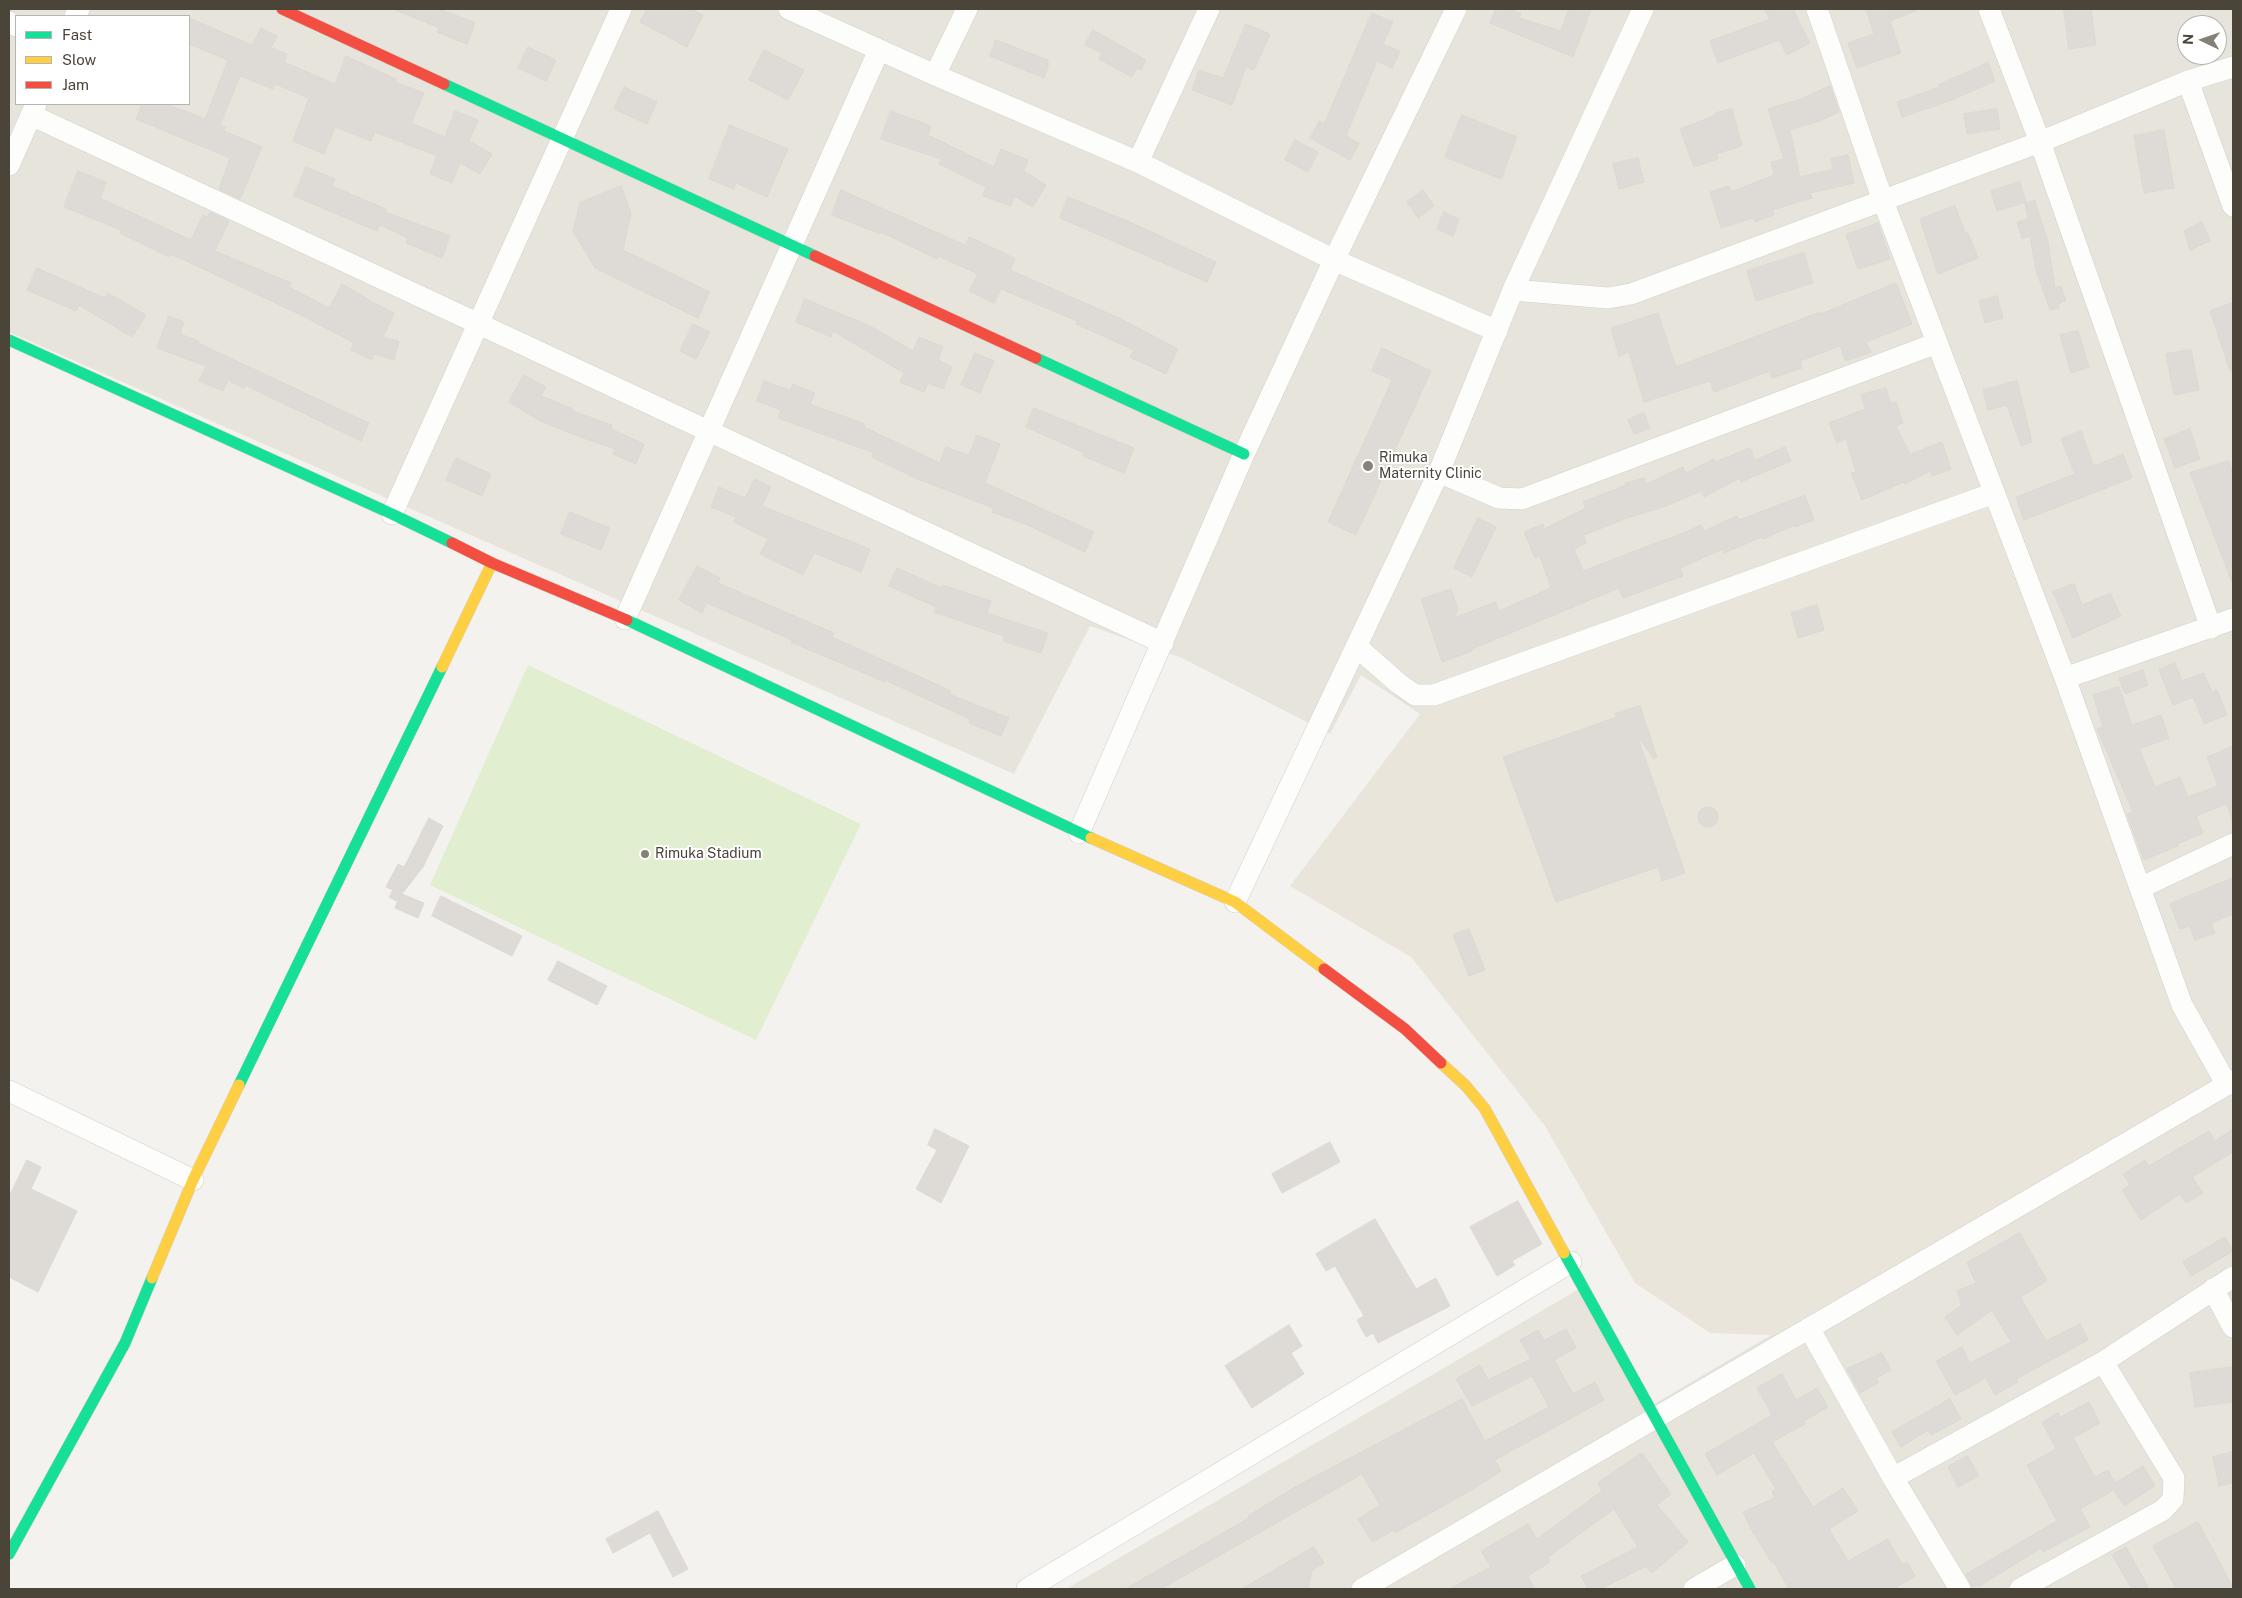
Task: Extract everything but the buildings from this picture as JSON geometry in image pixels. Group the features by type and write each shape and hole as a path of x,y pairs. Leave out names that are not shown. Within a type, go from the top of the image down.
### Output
{"street":[{"path":"282,9 1244,454"},
{"path":"392,514 621,9"},
{"path":"789,9 935,75 1138,162 1334,260 1497,331"},
{"path":"935,75 967,9"},
{"path":"1138,162 1209,9"},
{"path":"1079,833 1244,454 1334,260 1456,9"},
{"path":"1235,902 1358,647 1439,472 1513,290 1643,9"},
{"path":"1362,1589 2230,1083 2182,1005 2065,678 1883,201 1817,9"},
{"path":"1989,9 2040,142 2211,628"},
{"path":"624,619 879,50"},
{"path":"1513,290 1608,298 1631,294 2040,142 2188,81 2233,67"},
{"path":"2188,81 2233,206"},
{"path":"9,165 33,110 478,324 1163,643"},
{"path":"9,340 392,514 492,563 624,619 1079,833 1235,902 1405,1029 1466,1086 1485,1109 1656,1417 1735,1565 1750,1589"},
{"path":"1439,472 1499,498 1522,499 1937,343"},
{"path":"1358,647 1398,683 1415,695 1434,696 1994,492"},
{"path":"9,1554 125,1343 193,1180 492,563"},
{"path":"2065,678 2233,620"},
{"path":"2140,888 2233,844"},
{"path":"9,1091 193,1180"},
{"path":"1027,1589 1571,1262"},
{"path":"1893,1478 2103,1362 2233,1277"},
{"path":"2213,1289 2233,1327"},
{"path":"1809,1328 1893,1478 1960,1589"},
{"path":"2020,1589 2163,1510 2173,1499 2174,1478 2103,1362"},
{"path":"1694,1589 1735,1565"}],"shaded area":[{"path":"9,9 2233,9 2233,1589 1066,1589 1579,1289 1649,1407 1771,1335 2221,1091 1992,506 1420,714 1361,675 1330,734 1182,658 1090,626 1014,774 9,332"},
{"path":"1992,506 2221,1091 1771,1335 1710,1333 1635,1283 1545,1126 1411,957 1290,886 1420,714"}],"green space":[{"name":"Rimuka Stadium","path":"528,665 861,824 756,1040 430,885"}],"traffic: fast":[{"path":"444,84 815,256"},
{"path":"9,340 452,543"},
{"path":"1036,358 1244,454"},
{"path":"627,620 1091,838"},
{"path":"239,1085 442,667"},
{"path":"1564,1253 1750,1589"},
{"path":"9,1554 125,1343 152,1278"}],"traffic: slow":[{"path":"442,667 492,563"},
{"path":"1091,838 1235,902 1324,969"},
{"path":"1441,1063 1466,1086 1485,1109 1564,1253"},
{"path":"152,1278 193,1180 239,1085"}],"traffic: jam":[{"path":"282,9 444,84"},
{"path":"815,256 1036,358"},
{"path":"452,543 492,563 627,620"},
{"path":"1324,969 1405,1029 1441,1063"}],"place":[{"name":"Rimuka Maternity Clinic","path":"1368,466"},
{"name":"Rimuka Stadium","path":"645,854"}]}
